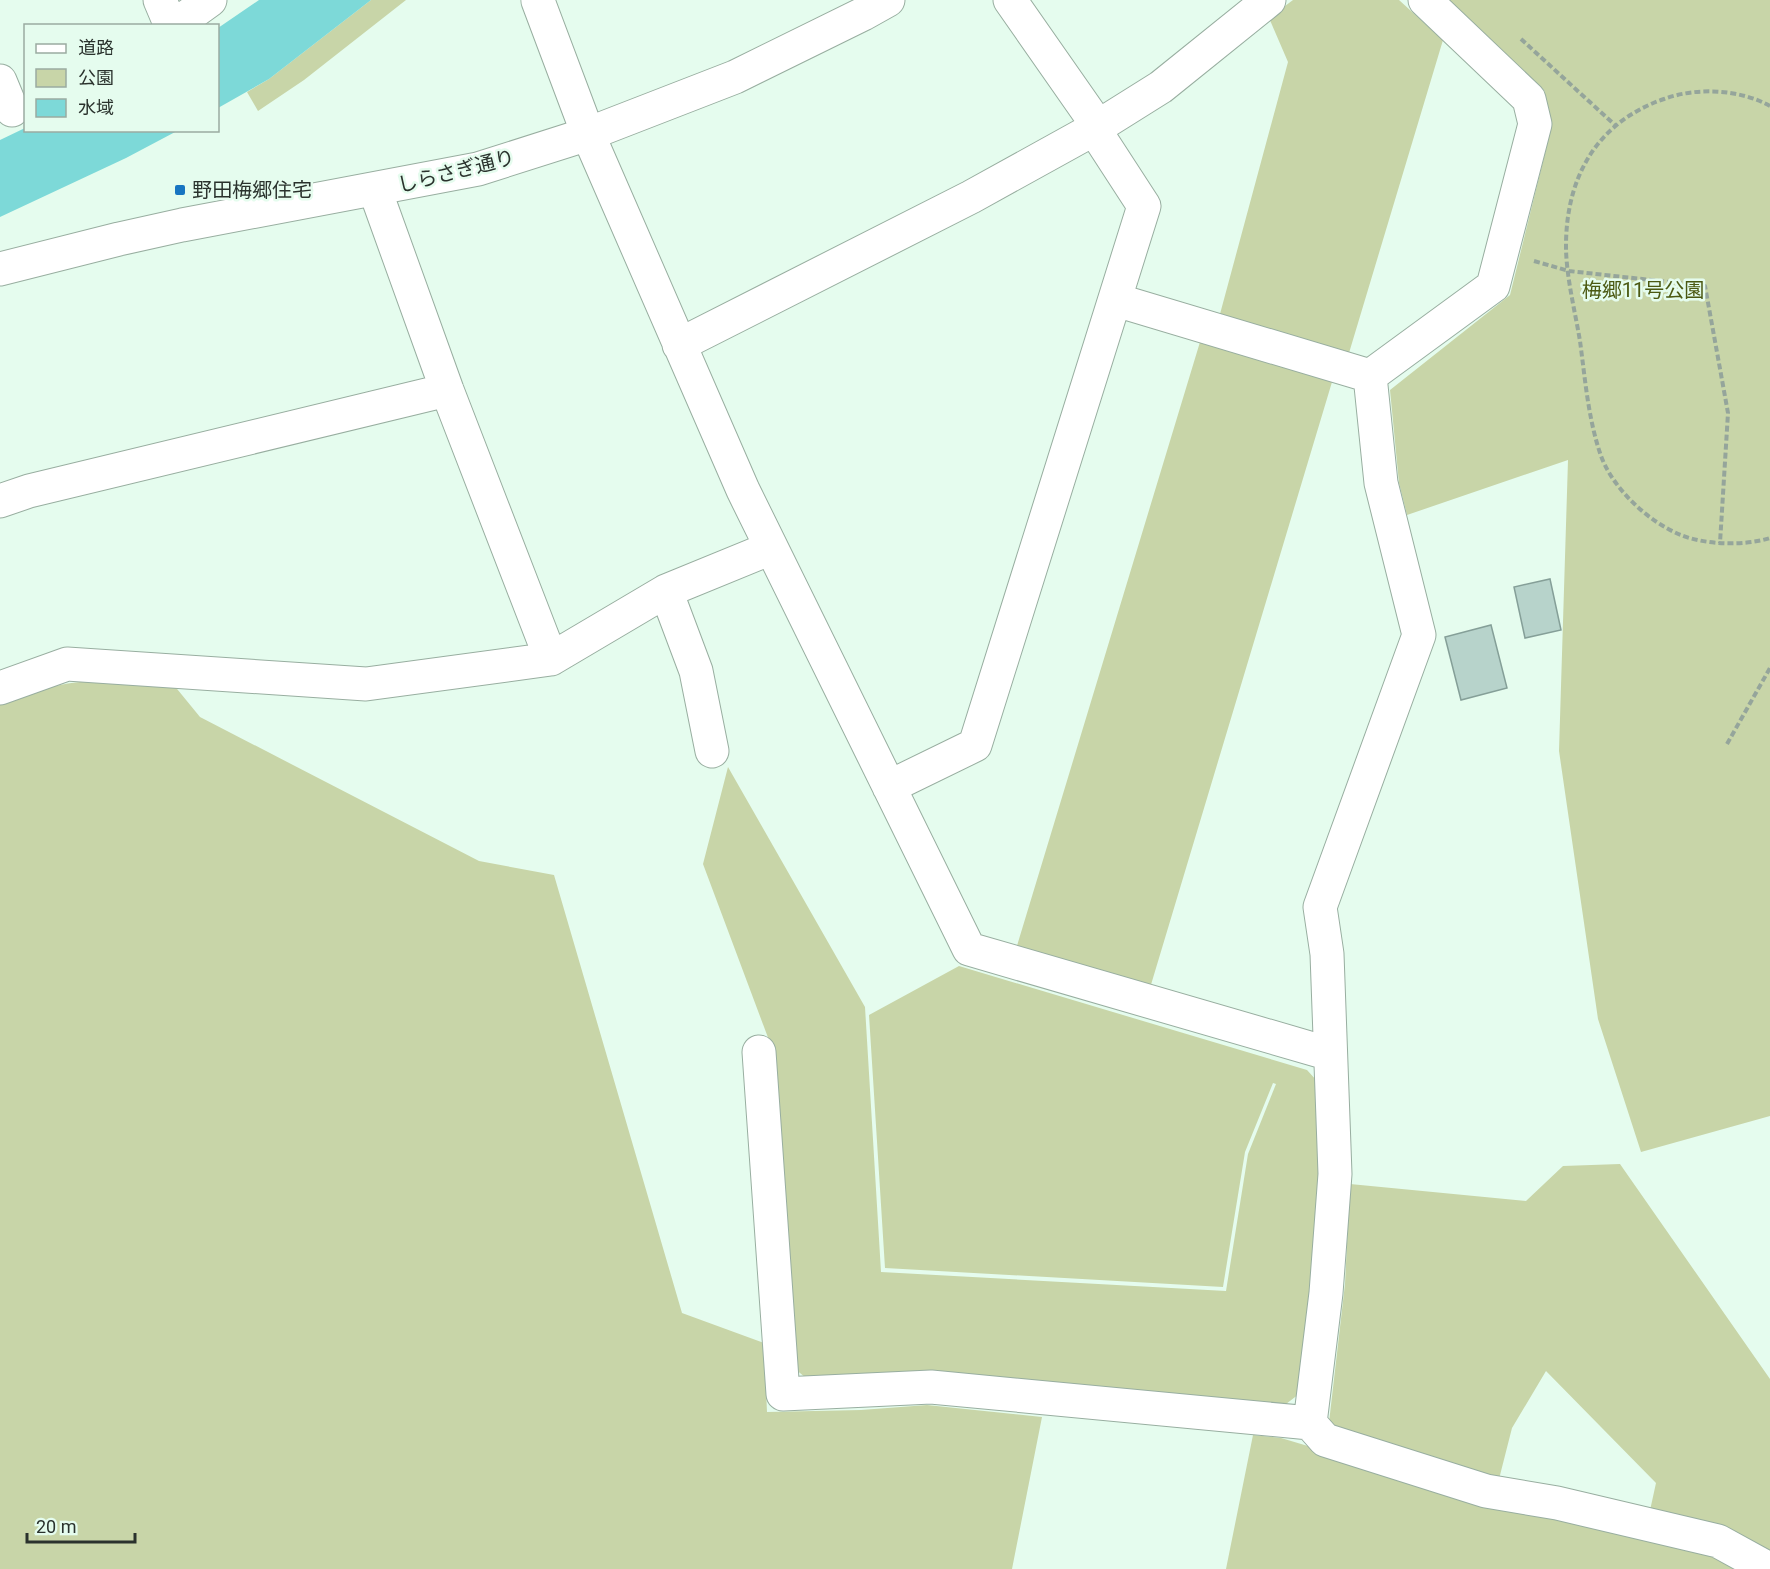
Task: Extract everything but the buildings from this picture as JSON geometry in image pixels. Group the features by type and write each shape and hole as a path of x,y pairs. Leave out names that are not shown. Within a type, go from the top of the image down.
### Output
{"street":[{"path":"160,0 172,24"},
{"path":"176,24 210,0"},
{"path":"539,0 588,134 743,490 969,949 1330,1054"},
{"name":"しらさぎ通り","path":"0,269 118,239 259,209 375,190 478,169 588,134 735,77 888,0"},
{"path":"890,787 975,744 1144,206 1096,127 1010,0"},
{"path":"679,345 971,197 1096,127 1161,87 1269,0"},
{"path":"1370,376 1493,286 1534,124 1529,99 1425,0"},
{"path":"375,190 447,390 551,659"},
{"path":"1116,300 1370,376"},
{"path":"1310,1423 1326,1293 1335,1174 1327,954 1320,907 1419,635 1381,483 1370,376"},
{"path":"0,501 29,491 447,390"},
{"path":"0,688 67,664 366,684 551,659 666,591 771,548"},
{"path":"666,591 696,671 711,751"},
{"path":"759,1052 783,1394 931,1387 1310,1423 1325,1440 1485,1491 1557,1503 1718,1541 1769,1569"}],"path":[{"path":"1513,32 1616,126"},
{"path":"1770,106 1735,94 1706,91 1676,94 1648,104 1623,119 1601,140 1580,172 1568,209 1566,248 1591,416 1600,454 1619,488 1647,516 1681,535 1720,543 1758,542 1770,538"},
{"path":"1569,271 1706,286 1728,413 1720,543"},
{"path":"1727,744 1770,668"}],"green space":[{"path":"371,0 406,0 304,80 258,111 247,92 269,79"},
{"path":"1293,0 1399,0 1443,40 1349,353 1220,314 1288,62 1269,18"},
{"name":"梅郷11号公園","path":"1448,0 1770,0 1770,1116 1641,1152 1598,1019 1559,751 1568,460 1407,515 1399,483 1390,390 1510,295 1552,125 1544,90"},
{"path":"1200,342 1332,382 1150,988 1016,949"},
{"path":"92,681 173,684 200,717 479,861 554,875 682,1313 764,1343 767,1412 861,1410 927,1405 1042,1417 1012,1569 0,1569 0,704 45,688"},
{"path":"728,767 865,1007 881,1272 1226,1291 1248,1154 1276,1084 1273,1083 1245,1152 1223,1287 885,1268 869,1015 959,966 1307,1070 1317,1081 1319,1166 1311,1294 1299,1394 1286,1404 806,1378 794,1368 773,1051 703,864"},
{"path":"1620,1164 1770,1379 1770,1556 1649,1515 1656,1483 1546,1371 1512,1428 1498,1483 1328,1431 1345,1284 1350,1184 1526,1201 1563,1166"},
{"path":"1253,1435 1281,1438 1442,1486 1715,1551 1748,1569 1226,1569"}],"water":[{"path":"259,0 371,0 269,79 219,107 219,27"},
{"path":"24,128 24,132 175,132 126,158 0,217 0,140"}],"place":[{"name":"野田梅郷住宅","path":"180,190"}]}
